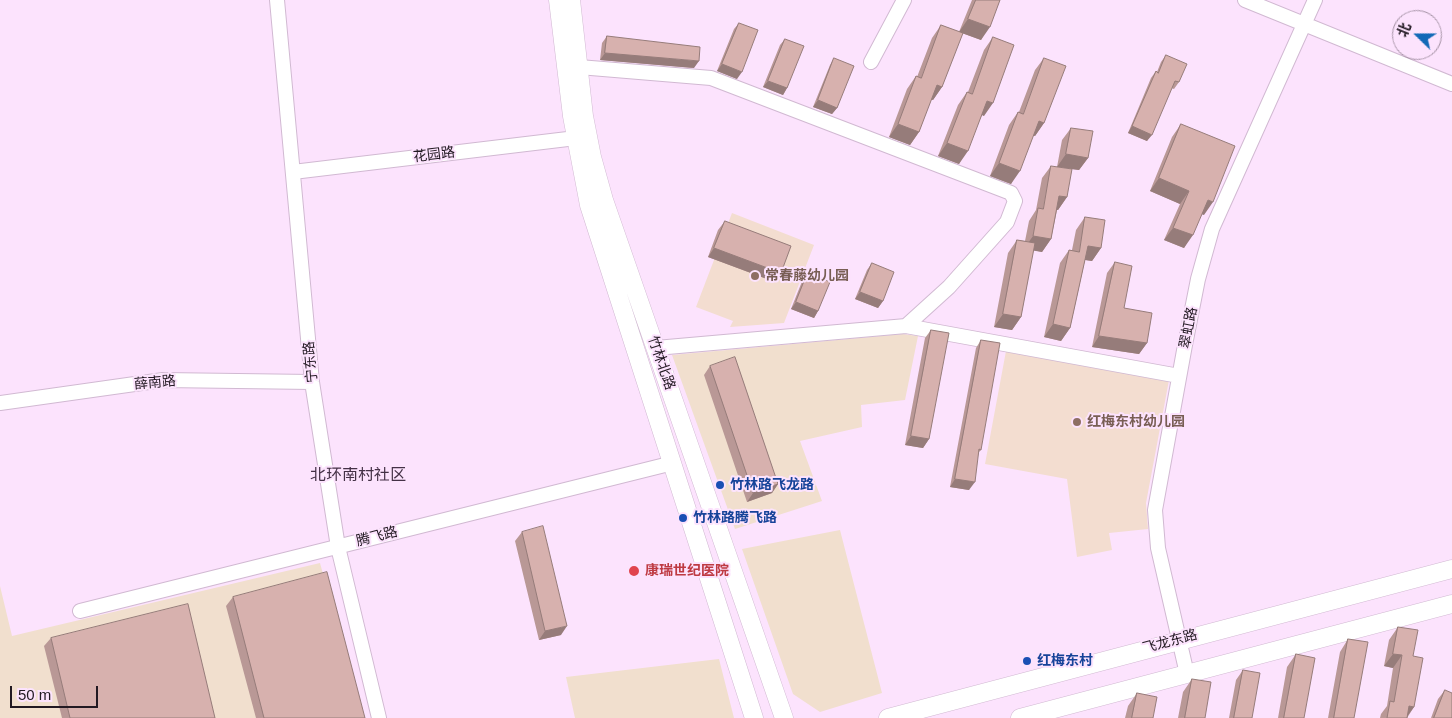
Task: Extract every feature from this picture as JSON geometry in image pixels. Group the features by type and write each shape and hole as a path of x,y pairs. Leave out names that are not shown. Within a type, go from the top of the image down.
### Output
{"main road":[{"name":"竹林北路","path":"558,0 576,138 589,205 754,718"},
{"name":"竹林北路","path":"571,0 589,140 604,200 784,718"},
{"name":"飞龙东路","path":"888,718 1452,568"},
{"path":"1020,718 1060,713 1187,674 1452,604"}],"street":[{"name":"宁东路","path":"277,0 312,382 338,546 379,718"},
{"path":"871,62 904,0"},
{"path":"1245,0 1452,84"},
{"name":"翠虹路","path":"1187,674 1158,548 1155,510 1179,376 1198,279 1212,229 1315,0"},
{"path":"579,67 711,78 1011,193 1015,201 1007,222 949,287 906,326"},
{"name":"花园路","path":"293,172 576,138"},
{"path":"656,348 906,326 1179,376"},
{"name":"薛南路","path":"0,403 163,380 312,382"},
{"name":"腾飞路","path":"80,612 673,463"}],"shaded area":[{"name":"常春藤幼儿园","path":"732,213 814,245 784,323 730,327 733,321 696,307"},
{"path":"903,334 918,336 905,400 861,405 862,427 800,441 822,501 735,529 672,355"},
{"name":"红梅东村幼儿园","path":"1006,351 1169,380 1146,503 1148,529 1109,533 1112,550 1077,557 1067,479 985,464"},
{"path":"840,530 882,693 820,712 793,694 742,549"},
{"path":"320,563 363,718 0,718 0,586 12,636"},
{"path":"719,659 734,718 575,718 566,677"}],"building":[{"path":"976,0 1000,0 990,27 968,19"},
{"path":"739,23 758,30 742,72 722,64"},
{"path":"941,25 963,33 942,87 937,85 919,132 898,124 916,76 921,78"},
{"path":"607,36 700,47 699,61 605,53"},
{"path":"993,37 1014,45 993,103 987,101 968,151 947,143 967,92 972,94"},
{"path":"785,39 804,46 787,88 768,81"},
{"path":"1166,55 1187,64 1179,82 1175,81 1152,135 1132,126 1156,71 1158,73"},
{"path":"834,58 854,66 837,108 818,100"},
{"path":"1044,58 1066,66 1044,123 1039,121 1020,171 999,163 1018,112 1023,114"},
{"path":"1181,124 1235,146 1213,202 1208,200 1193,235 1173,228 1189,191 1159,178"},
{"path":"1071,128 1093,131 1088,158 1066,154"},
{"path":"1051,166 1072,169 1067,197 1059,196 1051,239 1033,236 1038,208 1043,209"},
{"path":"1085,217 1105,220 1101,248 1088,246 1070,328 1053,324 1069,250 1079,252"},
{"path":"725,221 791,246 781,273 714,248"},
{"path":"1017,240 1035,243 1021,317 1003,314"},
{"path":"1115,262 1132,266 1124,308 1152,313 1147,343 1099,336"},
{"path":"872,263 894,272 883,301 860,292"},
{"path":"808,272 830,282 818,311 796,302"},
{"path":"931,330 949,333 929,439 911,436"},
{"path":"981,340 1000,343 981,450 979,449 975,482 955,479"},
{"path":"735,357 778,484 753,493 710,366"},
{"path":"543,526 567,626 545,631 522,532"},
{"path":"327,572 365,718 264,718 233,597"},
{"path":"188,604 215,718 70,718 51,638"},
{"path":"1398,627 1418,630 1413,656 1423,658 1414,707 1409,706 1407,718 1387,718 1390,701 1394,702 1402,655 1393,654"},
{"path":"1348,639 1368,642 1354,718 1334,718"},
{"path":"1296,654 1315,658 1304,718 1284,718"},
{"path":"1243,670 1260,673 1252,718 1234,718"},
{"path":"1192,679 1211,682 1205,718 1185,718"},
{"path":"1445,690 1452,693 1452,718 1434,718"},
{"path":"1137,693 1157,697 1153,718 1132,718"}],"place":[{"name":"常春藤幼儿园","path":"755,276"},
{"name":"红梅东村幼儿园","path":"1077,422"},
{"name":"竹林路飞龙路","path":"720,485"},
{"name":"竹林路腾飞路","path":"683,518"},
{"name":"康瑞世纪医院","path":"634,571"},
{"name":"红梅东村","path":"1027,661"}],"district":[{"name":"北环南村社区","path":"358,476"}]}
